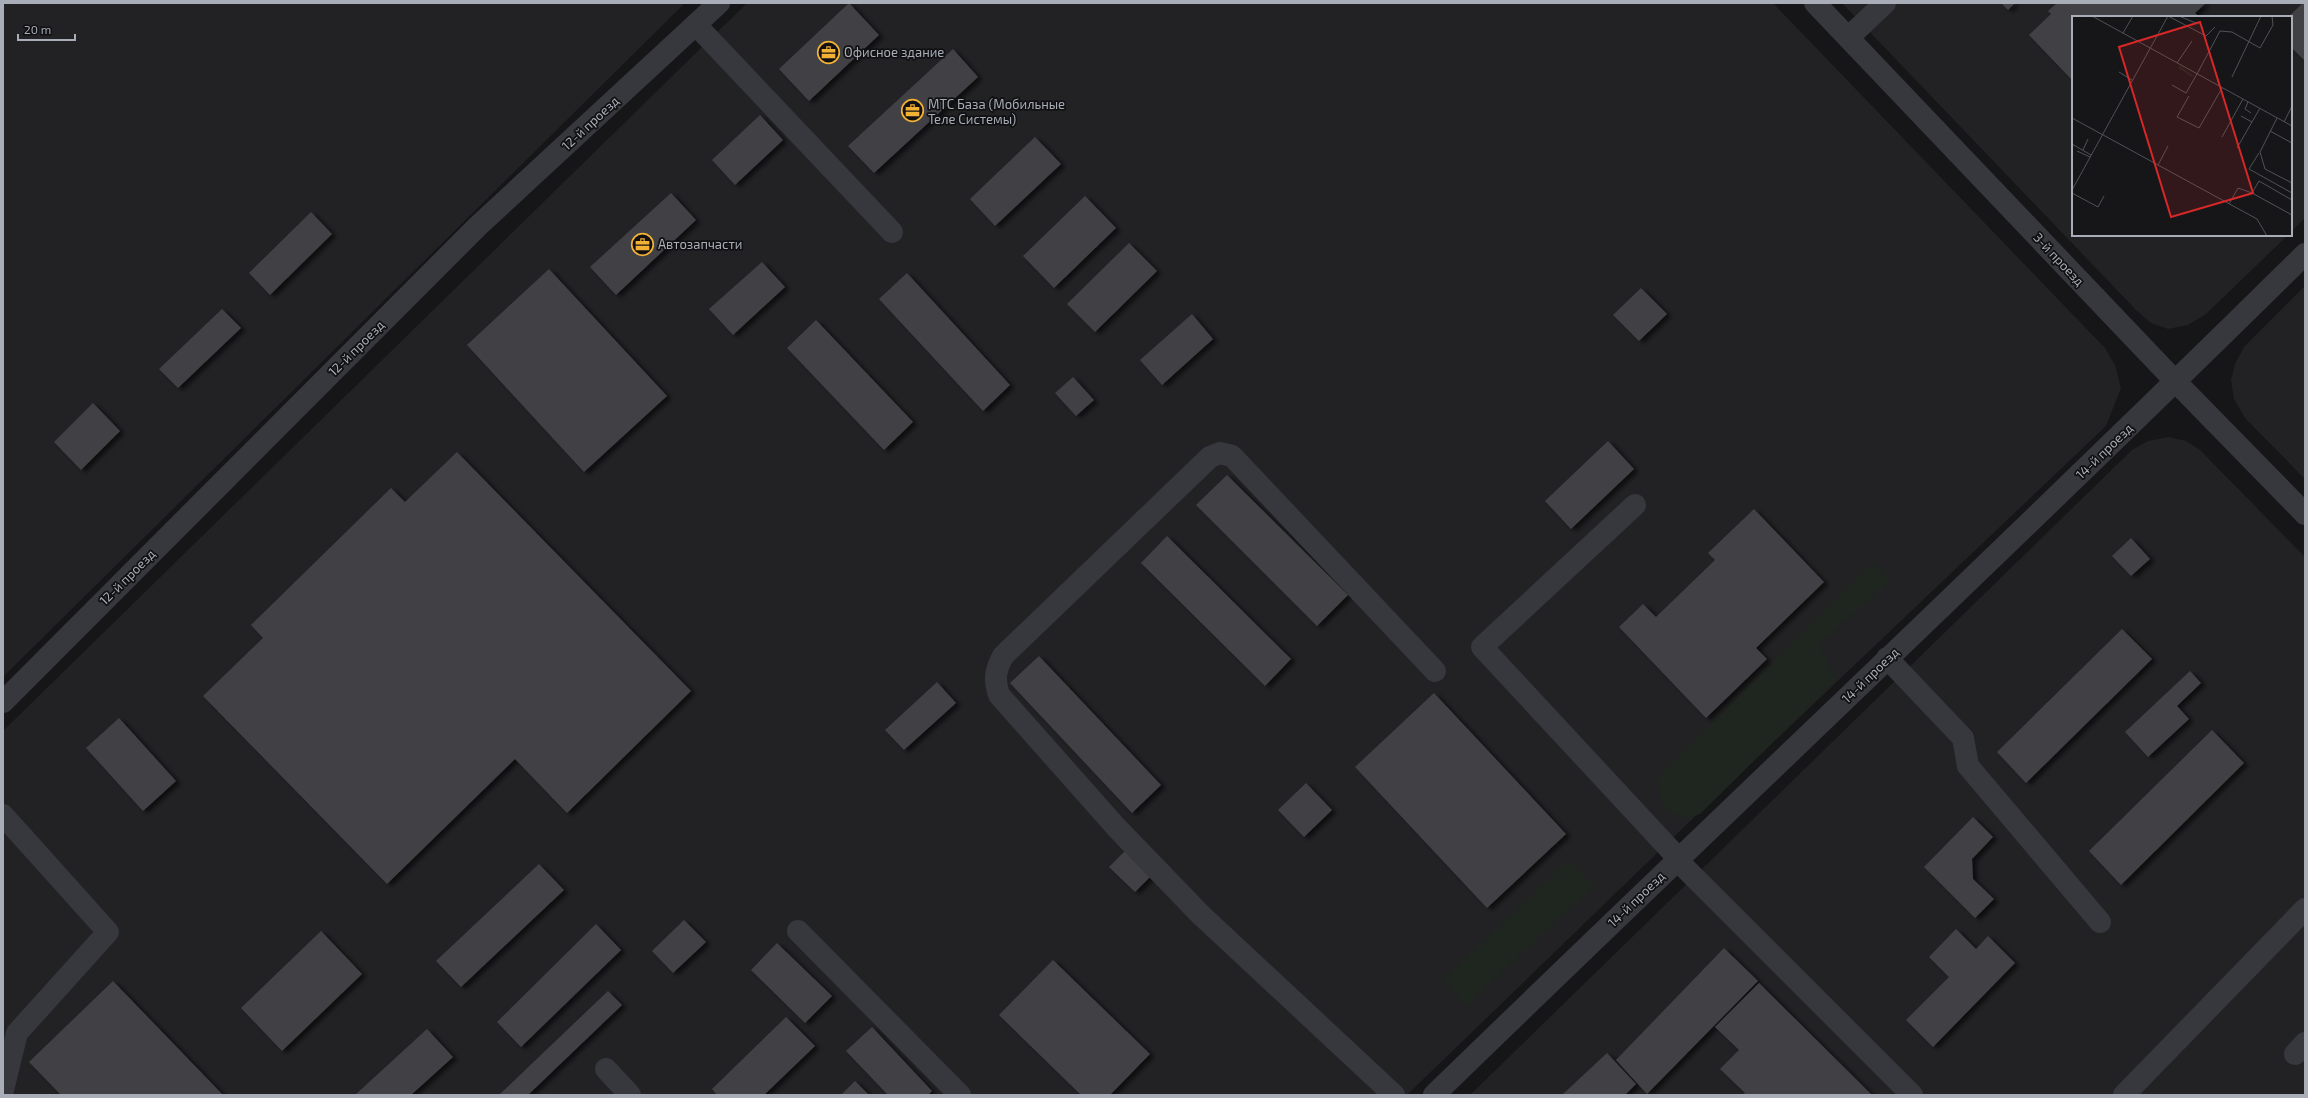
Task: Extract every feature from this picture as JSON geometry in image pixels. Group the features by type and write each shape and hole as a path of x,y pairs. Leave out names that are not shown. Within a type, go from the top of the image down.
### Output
{"street":[{"name":"12-й проезд","path":"3,702 478,226 696,26 719,3"},
{"name":"3-й проезд","path":"1815,3 2176,382 2305,514"},
{"path":"1849,37 1885,3"},
{"path":"696,26 892,232"},
{"name":"14-й проезд","path":"1434,1095 1677,859 2176,382 2305,254"},
{"path":"1394,1095 1200,914 1116,827 999,695 994,680 996,668 1003,656 1210,457 1220,453 1232,456 1435,671"},
{"path":"1635,505 1482,647 1677,859 1912,1095"},
{"path":"1887,658 1963,738 1968,766 2100,922"},
{"path":"3,815 108,932 16,1033 3,1091 6,1095"},
{"path":"2124,1095 2305,909"},
{"path":"798,931 960,1095"},
{"path":"606,1069 630,1095"}],"shaded area":[{"path":"3,3 685,3 3,677"},
{"path":"747,3 1773,3 2105,348 2115,365 2121,388 2106,426 1683,828 1407,1095 3,1095 3,731"},
{"path":"1842,3 2305,3 2305,218 2292,231 2292,16 2072,16 2072,236 2287,236 2206,314 2188,325 2168,329 2151,323 2137,311"},
{"path":"2305,286 2305,479 2245,418 2234,399 2231,380 2235,364 2244,347"},
{"path":"2169,437 2186,441 2200,450 2305,557 2305,1095 1470,1095 2132,450 2148,441"},
{"path":"1873,562 1890,581 1819,644 1836,680 1700,814 1685,819 1665,809 1659,793 1657,778"},
{"path":"1568,860 1594,886 1466,1006 1443,980"}],"building":[{"name":"Офисное здание","path":"849,3 879,35 809,101 779,69"},
{"path":"2001,3 2015,3 2008,10"},
{"path":"2057,3 2206,3 2195,13 2198,16 2072,16 2072,80 2029,35 2051,14 2048,11"},
{"path":"2303,3 2305,3 2305,61 2292,48 2292,16 2289,16"},
{"name":"МТС База (Мобильные Теле Системы)","path":"953,49 978,77 874,173 848,146"},
{"path":"760,115 783,140 735,185 712,160"},
{"path":"1035,137 1061,164 995,226 970,199"},
{"name":"Автозапчасти","path":"671,193 696,220 616,295 590,267"},
{"path":"1085,196 1116,228 1054,288 1023,256"},
{"path":"311,212 332,234 270,295 249,273"},
{"path":"1129,243 1157,271 1095,332 1067,304"},
{"path":"762,262 785,287 733,335 709,309"},
{"path":"549,269 667,396 584,472 467,345"},
{"path":"907,273 1010,385 983,411 879,299"},
{"path":"1641,288 1667,314 1639,341 1613,315"},
{"path":"222,309 241,328 178,388 159,369"},
{"path":"1192,314 1213,339 1162,385 1140,360"},
{"path":"816,320 913,422 884,450 787,348"},
{"path":"1073,377 1094,400 1076,416 1055,393"},
{"path":"93,403 120,431 81,470 54,442"},
{"path":"1608,441 1634,469 1571,529 1545,501"},
{"path":"457,452 691,691 567,813 515,759 387,884 203,696 263,638 251,625 391,488 405,502"},
{"path":"1227,475 1348,595 1317,626 1196,505"},
{"path":"1754,509 1824,582 1756,648 1767,659 1706,718 1619,627 1643,604 1656,617 1715,560 1708,553"},
{"path":"1167,536 1291,659 1265,686 1141,563"},
{"path":"2131,538 2150,559 2131,576 2112,556"},
{"path":"2122,629 2152,659 2026,783 1997,752"},
{"path":"1039,656 1161,785 1132,813 1010,683"},
{"path":"2190,671 2201,683 2177,706 2189,719 2148,757 2125,732"},
{"path":"937,682 956,703 904,750 885,730"},
{"path":"1434,693 1566,834 1487,908 1355,767"},
{"path":"119,718 176,781 143,811 86,748"},
{"path":"2212,730 2244,763 2121,885 2089,851"},
{"path":"1306,783 1332,810 1304,837 1278,810"},
{"path":"1973,817 1993,837 1972,859 1973,879 1994,899 1975,918 1924,867"},
{"path":"1125,851 1151,876 1135,892 1109,867"},
{"path":"539,864 564,890 461,987 436,961"},
{"path":"684,920 706,942 673,973 652,951"},
{"path":"596,924 621,950 521,1047 497,1022"},
{"path":"1956,929 1976,949 1988,936 2015,963 1933,1047 1906,1020 1949,977 1929,957"},
{"path":"321,931 362,974 282,1051 241,1008"},
{"path":"777,943 832,996 805,1023 751,970"},
{"path":"1724,948 1758,981 1647,1094 1616,1060"},
{"path":"1053,960 1150,1054 1110,1095 1081,1095 999,1015"},
{"path":"113,981 223,1095 61,1095 29,1062"},
{"path":"1759,983 1872,1095 1742,1095 1745,1093 1720,1069 1739,1050 1715,1027"},
{"path":"608,991 622,1005 528,1095 499,1095"},
{"path":"786,1017 815,1046 764,1095 717,1095 712,1089"},
{"path":"872,1027 932,1091 928,1095 888,1095 846,1051"},
{"path":"427,1029 453,1057 411,1095 355,1095"},
{"path":"1607,1053 1636,1084 1625,1095 1562,1095"},
{"path":"855,1081 869,1095 841,1095"}],"place":[{"name":"Офисное здание","path":"829,52"},
{"name":"МТС База (Мобильные Теле Системы)","path":"913,111"},
{"name":"Автозапчасти","path":"643,244"}]}
